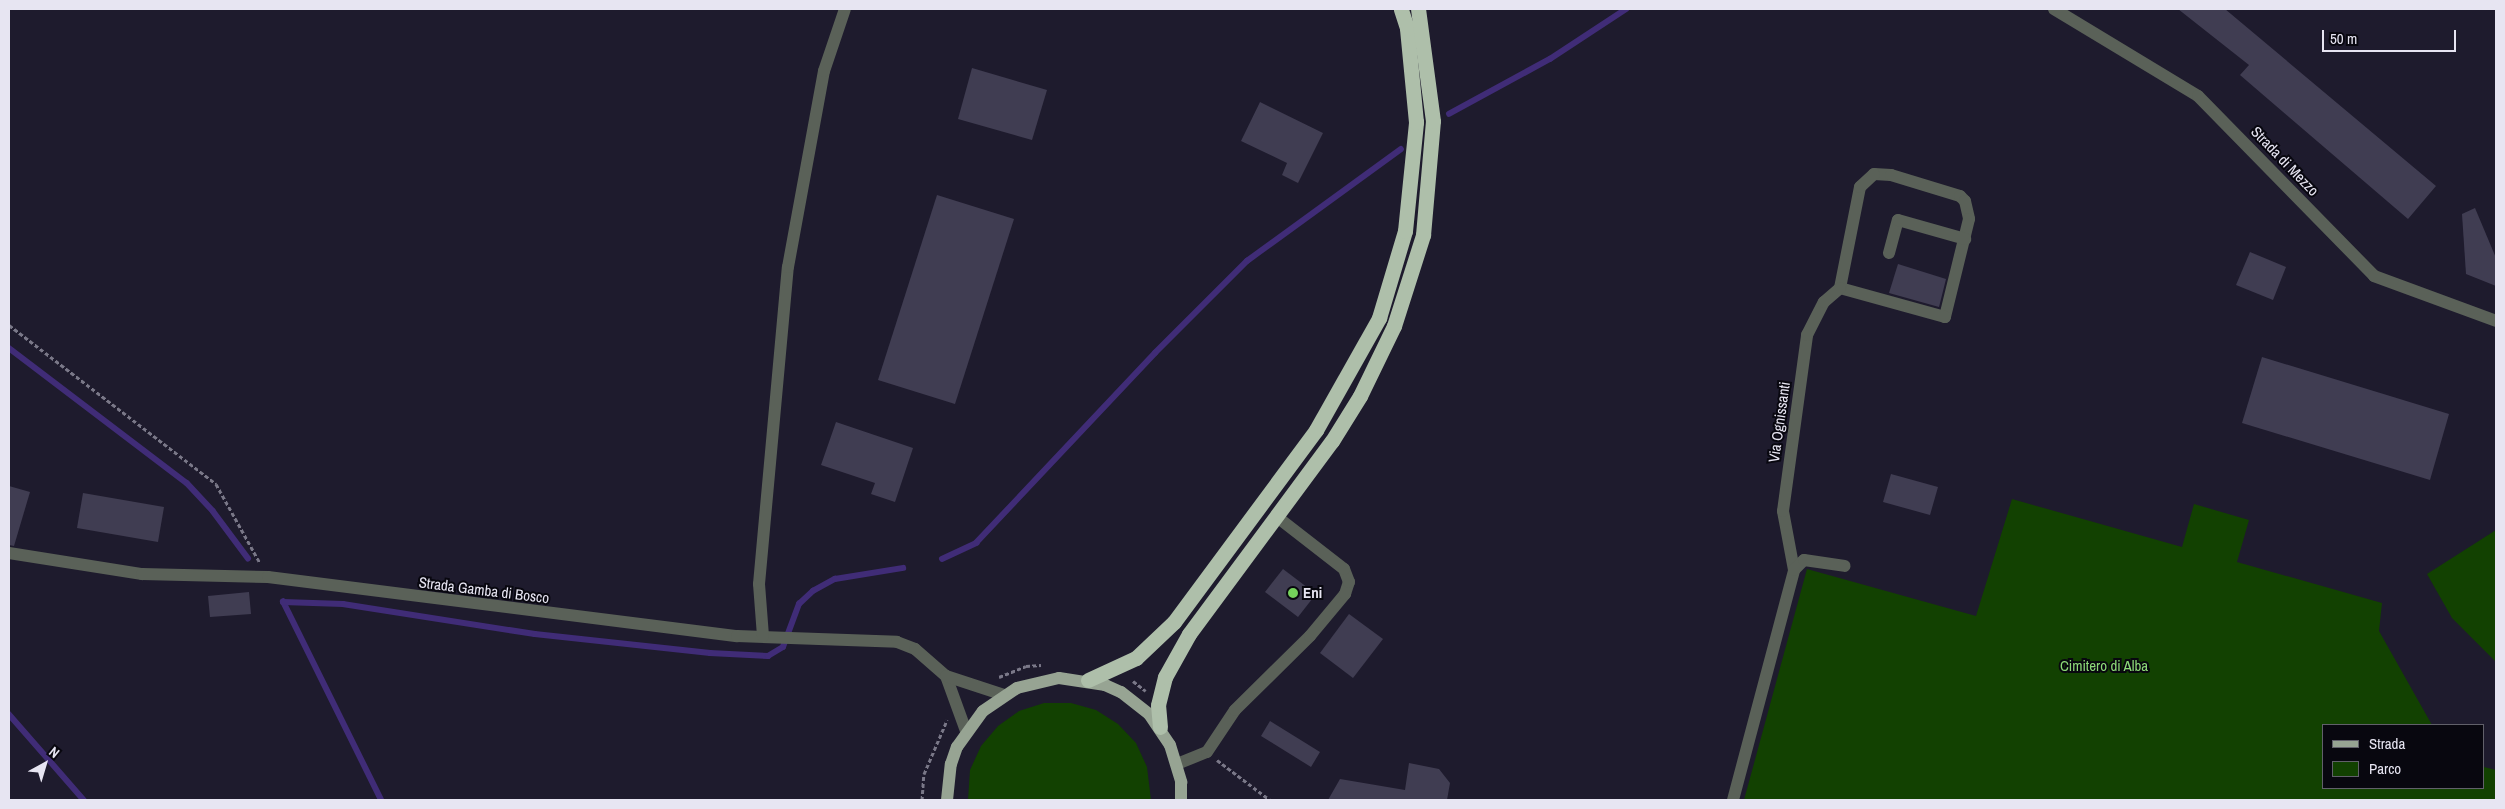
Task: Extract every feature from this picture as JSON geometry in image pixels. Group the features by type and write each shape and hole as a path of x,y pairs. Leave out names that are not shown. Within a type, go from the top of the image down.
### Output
{"highway":[{"path":"1088,680 1136,658 1174,622 1316,430 1378,318 1405,231 1416,122 1407,28 1401,9"},
{"path":"1160,727 1158,705 1164,677 1188,634 1332,442 1360,396 1394,326 1423,235 1433,121 1418,9"}],"main road":[{"path":"947,800 951,764 966,731 983,711 1004,695 1044,680 1088,680 1121,692 1149,714 1160,727 1177,764 1182,800"}],"street":[{"path":"767,635 759,584 788,267 824,71 846,9"},
{"name":"Strada di Mezzo","path":"2054,9 2198,96 2374,276 2496,321"},
{"path":"1874,174 1891,175 1960,196 1969,209 1965,239 1945,317 1840,288 1860,187 1874,174"},
{"path":"1889,253 1898,220 1965,239"},
{"name":"Via Ognissanti","path":"1734,800 1794,570 1783,511 1807,335 1824,302 1840,288"},
{"path":"1177,764 1207,752 1235,710 1310,636 1345,594 1349,582 1344,569 1276,516"},
{"name":"Strada Gamba di Bosco","path":"9,553 142,574 268,577 604,621 737,636 800,636 897,642 916,649 946,676 1004,695"},
{"path":"1794,570 1804,560 1845,566"},
{"name":"Strada Gamba di Bosco","path":"946,676 966,731"}],"path":[{"path":"9,325 216,484 268,577"},
{"path":"922,800 924,774 932,750 943,725 958,707"},
{"path":"1207,752 1239,780 1270,800"}],"green space":[{"name":"Cimitero di Alba","path":"2012,499 2182,547 2194,504 2249,520 2237,562 2382,603 2379,631 2431,724 2322,724 2322,789 2485,789 2485,767 2496,770 2496,800 1744,800 1807,569 1976,616"},
{"path":"2496,530 2496,662 2452,618 2427,574"},
{"path":"1044,703 1071,703 1096,710 1118,724 1136,743 1147,767 1151,800 968,800 970,770 981,746 998,726 1019,711"}],"building":[{"path":"2178,9 2225,9 2436,186 2408,219 2240,75 2249,65"},
{"path":"972,68 1047,90 1032,140 958,119"},
{"path":"1260,102 1323,133 1298,183 1282,175 1287,163 1241,141"},
{"path":"937,195 1014,219 955,404 878,380"},
{"path":"2475,208 2496,258 2496,286 2466,274 2462,214"},
{"path":"2250,252 2286,267 2273,300 2236,285"},
{"path":"1898,264 1946,279 1939,307 1889,293"},
{"path":"2262,357 2449,414 2430,480 2242,423"},
{"path":"836,422 913,448 895,502 871,494 875,483 821,465"},
{"path":"1891,474 1938,487 1930,515 1883,502"},
{"path":"9,486 30,492 14,546 9,545"},
{"path":"83,493 164,507 158,542 77,528"},
{"path":"1283,569 1316,594 1298,617 1265,592"},
{"path":"249,592 251,614 210,617 208,596"},
{"path":"1349,614 1383,639 1353,678 1320,653"},
{"path":"1270,721 1320,752 1311,767 1261,736"},
{"path":"1409,763 1439,769 1450,783 1447,800 1328,800 1340,779 1405,790"}],"waterway":[{"path":"1449,114 1550,59 1626,9"},
{"path":"942,559 976,543 1155,353 1247,261 1401,149"},
{"path":"9,348 187,483 213,511 248,558"},
{"path":"381,800 283,602 343,604 535,634 710,653 768,656 783,647 799,604 813,591 835,579 903,568"},
{"path":"9,714 84,800"}],"place":[{"name":"Eni","path":"1293,593"}]}
